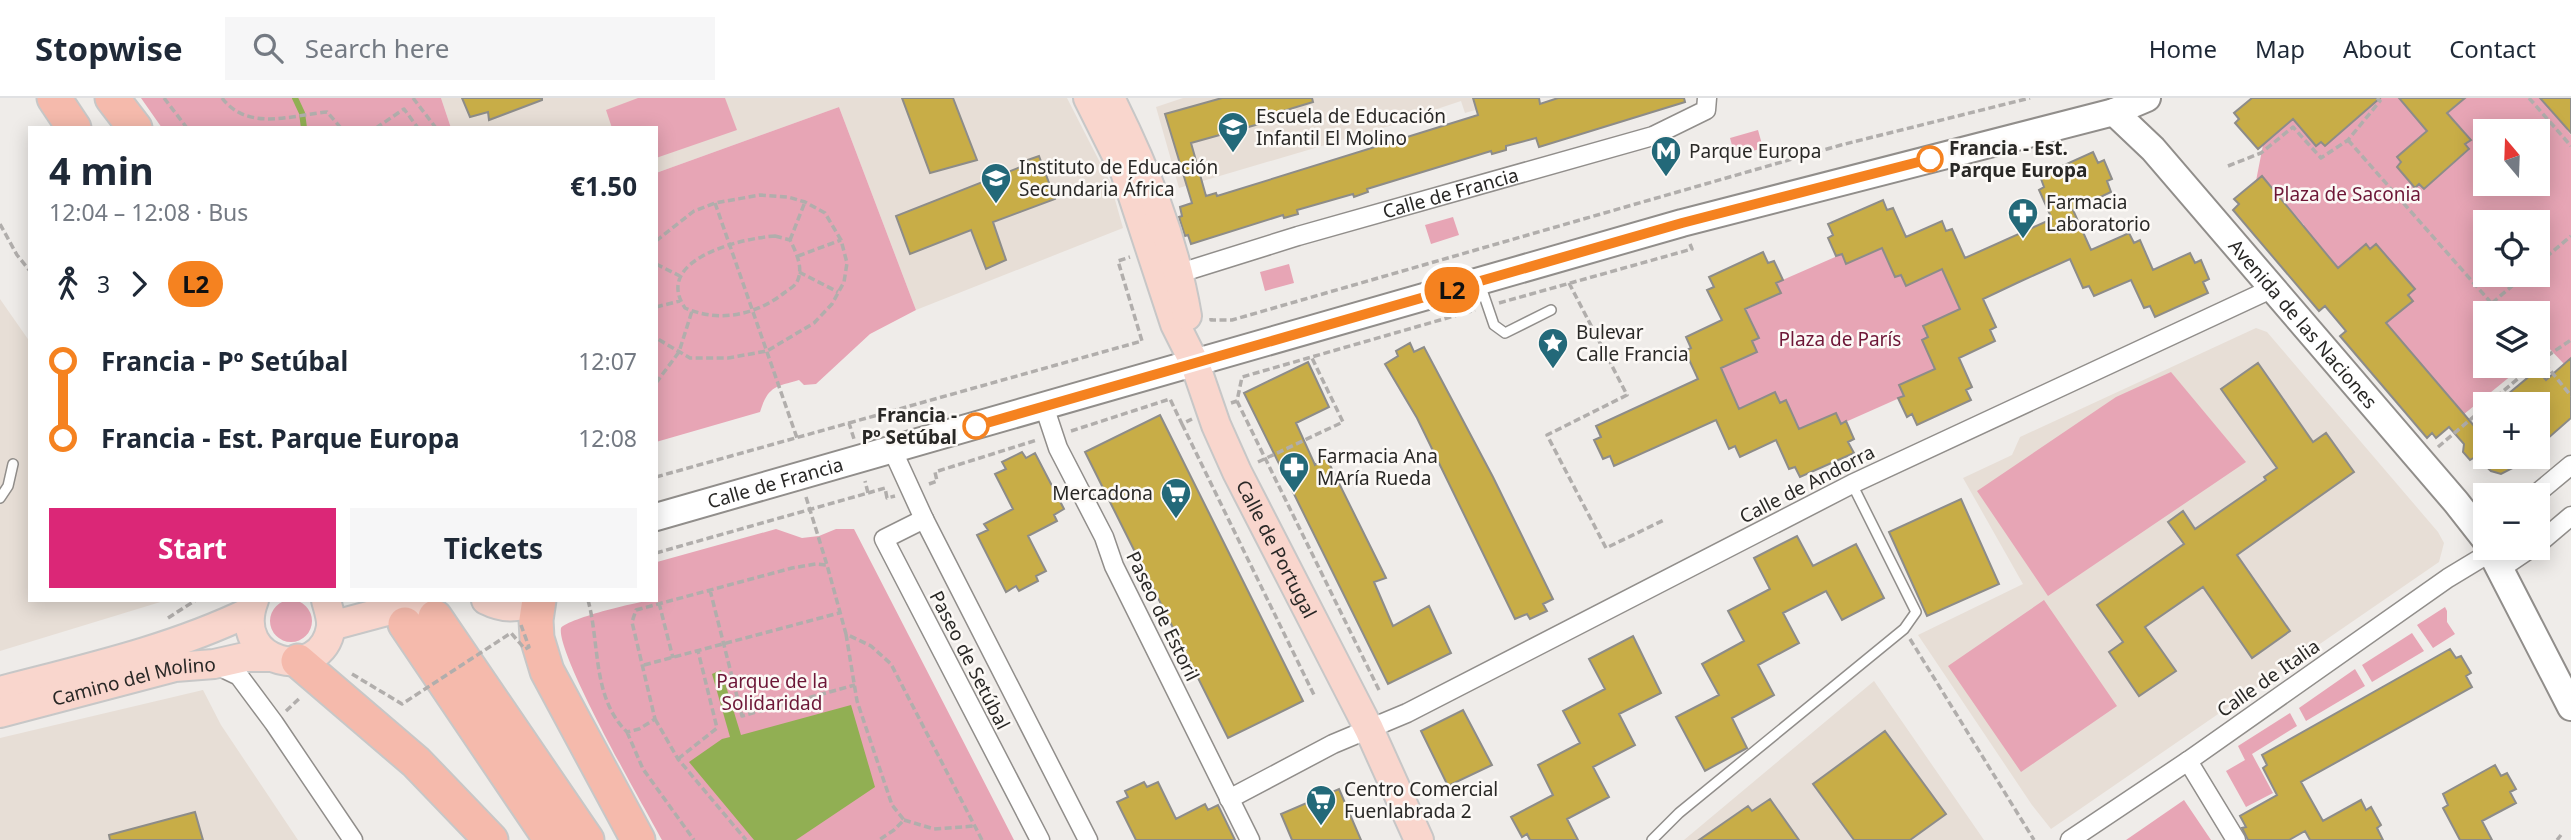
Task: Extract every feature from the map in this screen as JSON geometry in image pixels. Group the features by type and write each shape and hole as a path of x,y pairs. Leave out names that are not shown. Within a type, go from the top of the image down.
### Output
{"highway":[{"path":"36,98 52,126"},
{"path":"54,98 73,126"},
{"path":"92,98 110,126"},
{"path":"112,98 133,126"},
{"path":"530,613 536,620 537,638 547,671 638,840"},
{"path":"423,614 551,840"},
{"path":"423,614 587,840"},
{"path":"284,659 416,762 491,840"}],"main road":[{"path":"1088,98 1125,172 1175,324 1195,364"},
{"path":"1110,98 1142,162 1180,273 1195,364"},
{"name":"Calle de Francia","path":"658,516 1195,364 1483,294 1682,223 2107,105 2147,98"},
{"name":"Avenida de las Naciones","path":"2107,105 2154,149 2473,526"},
{"name":"Calle de Portugal","path":"1195,364 1210,410 1237,472 1369,729 1419,840"},
{"name":"Avenida de las Naciones","path":"2497,560 2571,707"},
{"path":"490,602 512,607 527,602"},
{"path":"251,606 249,630 256,646 284,659 314,655 326,642 328,607 423,614"},
{"name":"Camino del Molino","path":"0,691 168,646 209,631 251,606"},
{"name":"Camino del Molino","path":"0,713 175,667 214,664 245,657 284,659"}],"street":[{"name":"Calle de Francia","path":"1180,273 1298,236 1653,136 1706,110 1707,98"},
{"name":"Calle de Andorra","path":"1369,729 1407,713 1852,484 2271,289"},
{"name":"Paseo de Estoril","path":"1044,407 1058,448 1104,537 1114,566 1250,840"},
{"name":"Paseo de Setúbal","path":"892,449 924,519 1088,840"},
{"path":"2549,483 2571,465"},
{"path":"2550,534 2571,516"},
{"name":"Paseo de Setúbal","path":"924,519 884,539 1040,840"},
{"name":"Calle de Italia","path":"2070,840 2188,761 2473,558"},
{"path":"214,664 239,676 353,840"},
{"path":"1229,799 1333,744 1369,729"},
{"path":"2188,761 2236,840"}],"lane":[{"path":"1483,294 1494,325 1505,332 1551,310"},
{"path":"0,498 8,486 13,464"},
{"path":"1652,840 1679,813 1904,629 1916,612 1852,484"}],"path":[{"path":"164,98 185,126"},
{"path":"222,98 228,106 249,117 297,117 327,112 339,126"},
{"path":"413,98 434,126"},
{"path":"1207,309 1211,320 1232,320 1841,145 2030,98"},
{"path":"2228,166 2261,153 2293,127 2321,158 2348,140 2380,101 2377,98"},
{"path":"2529,98 2571,146"},
{"path":"379,126 404,109 414,126"},
{"path":"2348,140 2489,301"},
{"path":"658,239 694,211 715,203 760,195 788,197 805,202 825,213 841,240 847,263 844,282 832,304 814,323 767,351 728,358 690,358 658,339"},
{"path":"1379,690 1237,401 1242,377 1311,356 1483,294 1569,283 1692,250 1673,195"},
{"path":"790,240 775,236 753,238 730,243 703,254 680,276 680,300 685,308 692,311 713,316 736,316 776,299 797,284 798,256 790,240 805,202"},
{"path":"715,203 797,438"},
{"path":"0,224 17,255 28,269"},
{"path":"2550,254 2571,236"},
{"path":"798,256 841,240"},
{"path":"849,423 1142,341 1118,261 1151,251"},
{"path":"658,265 680,276"},
{"path":"799,272 838,292"},
{"path":"1569,283 1627,395 1547,435 1606,548 1664,520"},
{"path":"2493,301 2510,287"},
{"path":"658,306 680,300"},
{"path":"658,380 679,352 692,311"},
{"path":"2550,352 2571,340"},
{"path":"1237,472 1343,422 1311,356"},
{"path":"2550,372 2571,396"},
{"path":"2502,392 2519,378"},
{"path":"868,493 885,488 887,498 937,481 935,472 1038,440 1045,454 1072,442 1070,432 1170,399 1314,695"},
{"path":"1182,424 1210,410 1237,401"},
{"path":"2420,462 2473,416"},
{"path":"800,477 846,634 858,701 892,805 904,820 934,829 975,826"},
{"path":"746,840 678,759 655,719 632,622 634,613 659,603 792,568 827,565"},
{"path":"709,590 742,716 855,685"},
{"path":"159,623 193,602"},
{"path":"589,602 605,696 617,722 627,732 643,769 694,840"},
{"path":"659,603 673,658"},
{"path":"352,674 402,704 510,633 525,649 529,648 530,613"},
{"path":"644,665 839,613"},
{"path":"1904,629 2034,840"},
{"path":"846,634 872,646 891,664 982,840"},
{"path":"678,759 717,728 698,651"},
{"path":"627,732 639,729 655,719"},
{"path":"879,840 904,820"},
{"path":"2557,840 2561,835"}],"shaded area":[{"name":"Instituto de Educación Secundaria África","path":"441,98 1067,98 1110,182 1123,228 916,310 839,107 658,172 658,126 450,126"},
{"name":"Escuela de Educación Infantil El Molino","path":"1183,98 1515,98 1465,113 1461,101 1413,119 1179,188 1156,107"},
{"path":"0,299 28,339 28,602 160,602 0,651"},
{"path":"2256,328 2267,332 2438,532 2444,543 2439,562 2051,829 2032,805 1918,635 2023,584 1963,478 2012,455 2020,437"},
{"path":"721,670 741,735 851,705 875,787 796,840 754,840 689,762 722,739 730,737 712,674"},
{"path":"1874,681 1984,840 1684,840"},
{"path":"203,690 221,725 298,840 0,840 0,738"}],"green space":[{"path":"141,98 441,98 450,126 161,126"},
{"path":"638,98 725,98 737,130 658,157 658,126 611,126 606,110"},
{"name":"Plaza de Saconia","path":"2371,98 2407,98 2405,106 2423,126 2432,126 2397,157 2401,162 2397,167 2415,188 2419,184 2424,189 2469,150 2465,144 2470,139 2453,119 2442,118 2465,98 2540,98 2558,119 2571,126 2567,130 2571,135 2571,358 2564,364 2550,349 2550,301 2473,301 2473,378 2508,378 2491,392 2473,392 2473,407 2458,419 2411,352 2382,319 2392,318 2413,301 2408,295 2414,289 2365,245 2345,262 2343,273 2313,237 2298,231 2304,225 2266,181 2260,186 2256,181 2263,145 2298,115 2298,125 2316,145 2321,142 2325,146 2370,107"},
{"path":"839,107 916,310 870,334 816,384 804,385 799,380 783,384 769,393 760,412 658,441 658,172"},
{"path":"1758,130 1763,148 1735,156 1730,138"},
{"path":"1453,217 1459,235 1431,244 1425,225"},
{"name":"Plaza de París","path":"1888,245 1887,260 1895,277 1901,275 1906,285 1948,266 1966,306 1923,326 1928,337 1922,340 1942,366 1899,385 1904,396 1841,424 1835,413 1794,432 1794,418 1786,401 1780,403 1775,393 1734,411 1730,389 1715,371 1757,352 1752,341 1759,338 1751,320 1741,312 1781,293 1776,283 1842,254 1846,263"},
{"path":"1289,264 1294,283 1265,291 1260,272"},
{"path":"2171,372 2246,462 2048,596 1977,491 2116,397"},
{"name":"Parque de la Solidaridad","path":"776,529 802,538 819,536 836,529 854,529 1014,840 662,840 586,698 563,643 561,628 622,606 658,602 658,562"},
{"path":"2044,600 2117,706 2021,772 1948,666"},
{"path":"282,602 300,602 311,613 311,629 299,641 283,641 271,629 271,613"},
{"path":"2445,607 2447,622 2455,634 2433,648 2417,625"},
{"path":"2412,633 2424,651 2372,682 2362,665"},
{"path":"2355,669 2365,686 2306,721 2299,708"},
{"path":"2290,713 2297,726 2252,754 2273,793 2246,807 2226,771 2245,760 2238,746"},
{"path":"2184,800 2211,840 2126,840"}],"building":[{"path":"462,98 542,100 489,120 488,112 470,117"},
{"path":"902,98 953,98 977,160 930,173"},
{"path":"1222,98 1312,98 1313,102 1257,119 1259,124 1191,143 1206,196 1216,193 1217,196 1478,115 1473,98 1539,98 1540,104 1558,98 1684,98 1685,102 1539,147 1536,138 1506,146 1506,150 1492,154 1491,151 1367,189 1368,192 1354,197 1353,194 1297,210 1298,214 1284,218 1283,215 1191,244 1188,235 1185,236 1179,217 1182,216 1180,207 1192,203 1165,114"},
{"path":"2252,98 2380,98 2325,146 2321,142 2316,146 2293,119 2258,149 2235,123 2239,119 2234,113"},
{"path":"2399,98 2465,98 2447,113 2471,140 2465,144 2469,149 2424,189 2419,184 2415,188 2397,167 2401,162 2397,157 2427,131"},
{"path":"2540,98 2571,98 2571,133"},
{"path":"2093,152 2098,163 2104,160 2112,179 2107,181 2111,192 2073,210 2091,250 2129,233 2134,243 2140,240 2153,270 2190,253 2195,263 2201,260 2209,279 2203,282 2208,293 2155,317 2150,306 2144,308 2131,280 2094,296 2089,286 2083,288 2070,259 2019,282 1983,299 1996,327 1990,330 1995,341 1959,358 1972,387 1966,390 1971,400 1917,425 1912,414 1907,417 1898,398 1904,396 1899,385 1935,369 1922,340 1928,337 1923,326 1960,309 1942,269 1906,286 1901,275 1895,277 1882,248 1846,264 1842,254 1836,256 1828,238 1833,235 1828,224 1883,200 1887,210 1893,208 1906,237 1942,221 1946,231 1952,229 1965,258 2052,219 2039,190 2044,187 2040,176"},
{"path":"1039,156 1055,199 993,222 1006,260 986,269 971,230 910,254 896,216 1023,166 1022,162"},
{"path":"2262,176 2338,268 2366,244 2370,249 2376,244 2415,289 2408,295 2413,301 2386,323 2473,425 2473,458 2470,460 2463,452 2464,444 2449,427 2436,438 2432,433 2427,438 2340,336 2346,331 2325,306 2319,311 2233,210 2239,204 2234,199"},
{"path":"1763,252 1768,263 1774,261 1783,280 1776,283 1781,293 1745,309 1759,338 1752,341 1757,352 1721,368 1739,409 1775,392 1780,403 1786,400 1799,429 1836,413 1841,424 1846,421 1854,439 1848,442 1854,453 1800,477 1795,467 1789,469 1776,440 1740,457 1735,446 1729,449 1716,420 1614,466 1610,456 1603,459 1594,440 1601,437 1596,426 1698,379 1685,351 1691,348 1686,337 1722,320 1707,290 1714,287 1709,277"},
{"path":"1410,343 1414,352 1424,347 1493,477 1553,599 1543,604 1547,611 1530,619 1527,614 1515,619 1417,418 1385,364 1398,356 1396,351"},
{"path":"2571,358 2571,418 2550,436 2550,392 2510,392 2527,378 2546,380"},
{"path":"1308,362 1329,407 1296,423 1315,465 1326,457 1386,578 1374,582 1393,626 1429,606 1451,653 1388,684 1244,393"},
{"path":"2258,363 2313,442 2326,433 2354,472 2237,555 2290,631 2252,658 2203,587 2145,627 2176,671 2139,696 2109,652 2123,642 2097,605 2184,544 2168,522 2183,511 2195,529 2266,480 2264,477 2277,468 2221,389"},
{"path":"1160,415 1303,701 1228,738 1085,452"},
{"path":"1022,452 1026,458 1035,453 1064,509 1054,515 1057,521 1028,536 1046,571 1036,576 1038,581 1019,591 1016,586 1006,592 977,535 988,530 984,524 1013,509 995,474 1006,469 1002,462"},
{"path":"2489,469 2511,469 2501,474"},
{"path":"1961,499 1999,584 1927,616 1889,532"},
{"path":"1797,536 1813,566 1856,544 1884,598 1842,620 1826,591 1783,613 1799,643 1758,665 1774,695 1732,718 1747,748 1705,771 1676,717 1719,695 1702,664 1744,641 1728,611 1770,589 1754,558"},
{"path":"1633,636 1661,693 1619,714 1635,745 1593,767 1609,797 1567,819 1578,840 1530,840 1527,834 1522,837 1511,817 1553,795 1538,765 1580,743 1563,711 1605,689 1589,659"},
{"path":"2450,649 2456,658 2461,656 2471,673 2466,676 2472,687 2301,782 2323,821 2361,800 2366,810 2371,807 2381,825 2377,828 2383,840 2310,840 2305,831 2289,840 2248,840 2242,828 2246,827 2240,816 2277,795 2263,768 2267,765 2262,755"},
{"path":"1463,710 1492,765 1448,786 1421,731"},
{"path":"1885,731 1946,814 1910,840 1854,840 1813,784"},
{"path":"2495,765 2501,776 2507,773 2516,789 2510,792 2516,803 2482,821 2492,840 2460,840 2443,808 2448,805 2443,794"},
{"path":"1144,782 1147,787 1158,782 1176,819 1205,804 1208,810 1218,805 1235,840 1136,840 1117,802 1128,797 1125,791"},
{"name":"Centro Comercial Fuenlabrada 2","path":"1339,789 1361,840 1292,840 1281,814"},
{"path":"1770,799 1799,840 1699,840 1748,806 1752,811"},
{"path":"195,812 203,840 110,840 109,835"}],"waterway":[{"path":"295,98 302,113 304,126"}],"bus line":[{"name":"L2","path":"976,426 1682,223 1930,159"}],"place":[{"name":"Escuela de Educación Infantil El Molino","path":"1233,154"},
{"name":"Francia - Est. Parque Europa","path":"1930,159"},
{"name":"Parque Europa","path":"1666,178"},
{"name":"Instituto de Educación Secundaria África","path":"996,205"},
{"name":"Farmacia Laboratorio","path":"2023,240"},
{"name":"Bulevar Calle Francia","path":"1553,370"},
{"name":"Francia - Pº Setúbal","path":"976,426"},
{"name":"Farmacia Ana MAría Rueda","path":"1294,494"},
{"name":"Mercadona","path":"1176,520"},
{"name":"Centro Comercial Fuenlabrada 2","path":"1321,827"}]}
